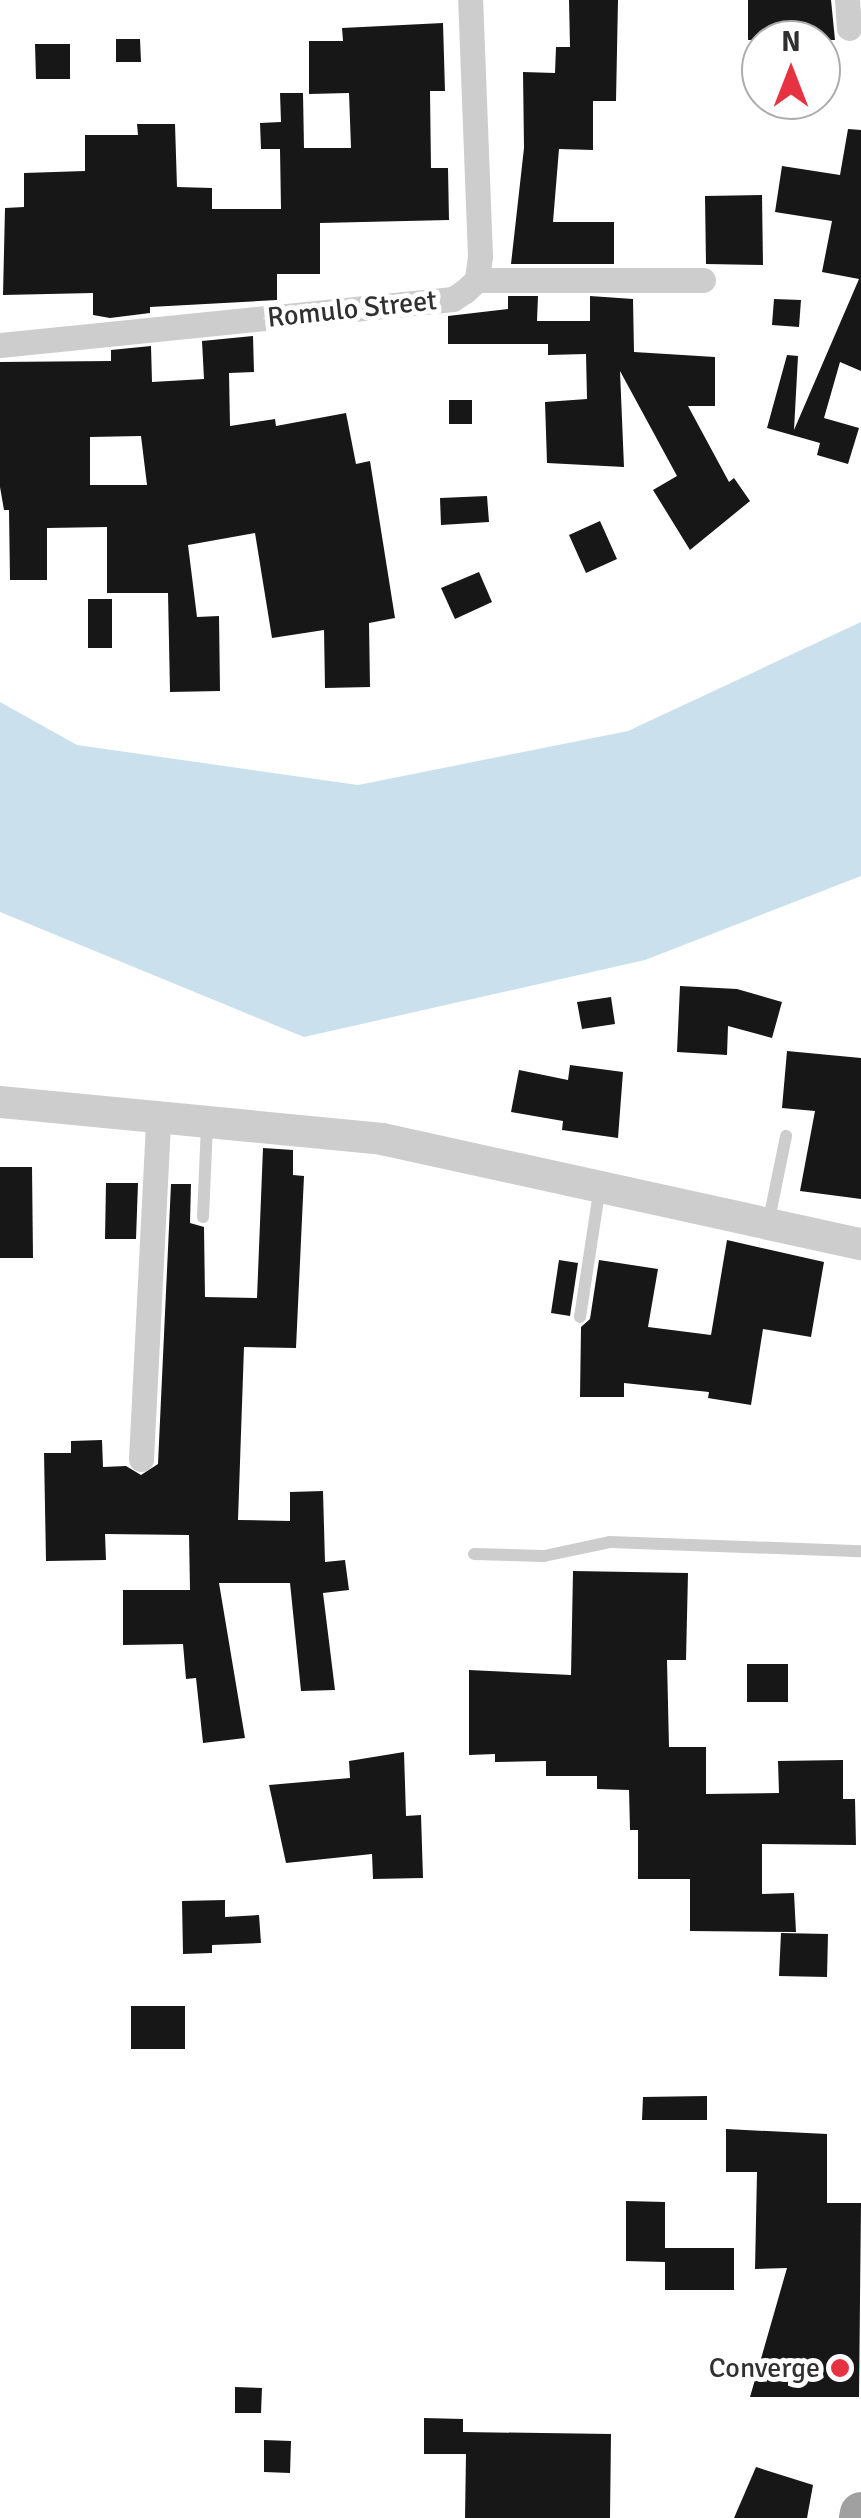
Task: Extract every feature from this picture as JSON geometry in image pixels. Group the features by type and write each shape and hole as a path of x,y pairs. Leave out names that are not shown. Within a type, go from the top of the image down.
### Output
{"street":[{"path":"470,0 477,280 703,280"},
{"path":"847,0 849,28"},
{"name":"Romulo Street","path":"0,344 453,299 477,280"},
{"path":"0,1102 382,1139 601,1185 768,1227 861,1244"},
{"path":"141,1459 158,1118"}],"lane":[{"path":"204,1217 207,1122"},
{"path":"768,1227 786,1136"},
{"path":"580,1317 601,1185"},
{"path":"474,1554 544,1556 610,1542 861,1551"}],"water":[{"path":"861,622 861,876 645,960 304,1037 0,912 0,702 77,745 358,785 628,731"}],"building":[{"path":"569,0 618,0 616,101 593,101 593,150 559,149 553,222 614,222 614,264 511,264 524,148 523,72 555,73 556,47 570,47"},
{"path":"748,0 831,0 833,20 748,20"},
{"path":"443,23 445,91 430,91 431,168 448,168 449,220 320,223 320,274 277,274 277,300 150,307 150,313 110,318 93,315 93,293 3,295 5,208 24,207 24,173 85,171 85,135 138,135 137,124 175,124 177,187 212,188 212,209 281,209 280,149 261,149 260,123 281,122 280,93 303,93 304,148 351,148 349,93 309,94 309,41 343,41 342,28"},
{"path":"116,39 140,39 141,62 116,62"},
{"path":"35,44 70,44 70,79 36,79"},
{"path":"848,129 861,130 861,371 840,362 824,418 859,428 848,464 817,455 820,443 767,428 787,355 798,356 794,430 859,279 822,272 832,221 775,212 782,166 840,175"},
{"path":"762,195 763,265 706,264 705,196"},
{"path":"508,296 538,296 537,321 590,321 590,296 633,299 634,352 715,357 715,406 688,406 729,482 734,478 750,501 690,550 653,490 677,476 620,371 624,467 547,463 545,402 587,399 586,354 548,355 548,344 448,344 448,316 508,309"},
{"path":"774,299 801,300 799,327 772,325"},
{"path":"253,336 254,372 229,373 230,426 275,419 276,426 346,413 356,464 370,461 395,618 369,623 370,687 325,688 324,630 272,638 255,533 188,545 197,617 219,616 220,691 170,692 168,593 107,593 107,527 47,528 47,580 10,580 9,510 4,510 0,487 0,362 111,361 111,350 151,346 152,382 204,379 202,341","holes":["141,436 147,485 90,485 90,437"]},
{"path":"449,400 472,400 472,424 449,424"},
{"path":"487,496 489,522 441,525 440,498"},
{"path":"600,521 617,559 586,573 569,535"},
{"path":"479,572 492,602 455,619 441,588"},
{"path":"88,599 112,599 112,648 88,648"},
{"path":"680,986 737,989 782,1002 772,1038 728,1026 727,1055 677,1052"},
{"path":"611,997 615,1024 582,1029 577,1002"},
{"path":"787,1051 861,1058 861,1199 800,1191 815,1111 782,1108"},
{"path":"570,1065 623,1072 618,1138 562,1130 563,1121 511,1112 519,1070 568,1080"},
{"path":"263,1148 293,1150 293,1175 304,1176 296,1348 244,1347 238,1520 290,1521 290,1492 323,1491 325,1562 345,1560 349,1590 323,1593 335,1690 301,1691 290,1583 219,1583 245,1738 203,1743 196,1678 186,1679 183,1644 123,1645 123,1590 190,1590 189,1535 105,1534 106,1560 46,1561 44,1453 71,1453 71,1441 102,1440 103,1467 126,1466 141,1475 158,1464 171,1184 191,1184 190,1223 204,1227 205,1297 257,1298"},
{"path":"0,1167 32,1167 33,1258 0,1258"},
{"path":"106,1183 138,1183 136,1239 105,1239"},
{"path":"727,1240 824,1262 811,1337 763,1329 751,1405 708,1398 709,1392 624,1383 624,1397 580,1397 581,1327 590,1319 599,1260 658,1269 648,1327 711,1335"},
{"path":"559,1260 578,1263 570,1316 551,1313"},
{"path":"573,1571 688,1573 686,1660 667,1660 669,1747 706,1747 706,1794 779,1793 778,1761 843,1760 843,1799 855,1799 856,1845 762,1844 762,1894 794,1893 796,1932 690,1931 690,1879 638,1879 638,1830 630,1830 629,1790 597,1789 597,1776 546,1776 546,1761 495,1762 495,1754 469,1755 469,1670 571,1675"},
{"path":"747,1664 788,1664 788,1702 747,1702"},
{"path":"404,1752 406,1816 421,1815 423,1878 373,1879 372,1854 286,1863 269,1785 350,1778 349,1761"},
{"path":"225,1900 225,1917 259,1915 261,1943 212,1945 212,1953 183,1954 182,1901"},
{"path":"781,1933 828,1934 827,1977 779,1976"},
{"path":"131,2006 185,2006 185,2049 131,2049"},
{"path":"707,2096 707,2120 642,2120 643,2097"},
{"path":"726,2129 827,2134 827,2203 861,2203 859,2397 750,2397 787,2268 755,2269 757,2172 726,2172"},
{"path":"626,2201 665,2202 665,2248 734,2248 734,2290 665,2290 665,2262 626,2261"},
{"path":"235,2387 262,2388 261,2413 235,2413"},
{"path":"424,2418 463,2419 463,2432 611,2434 610,2518 465,2518 466,2454 424,2454"},
{"path":"264,2440 291,2441 290,2473 264,2472"},
{"path":"756,2467 813,2485 807,2518 734,2518"}],"place":[{"name":"Converge","path":"840,2368"}]}
